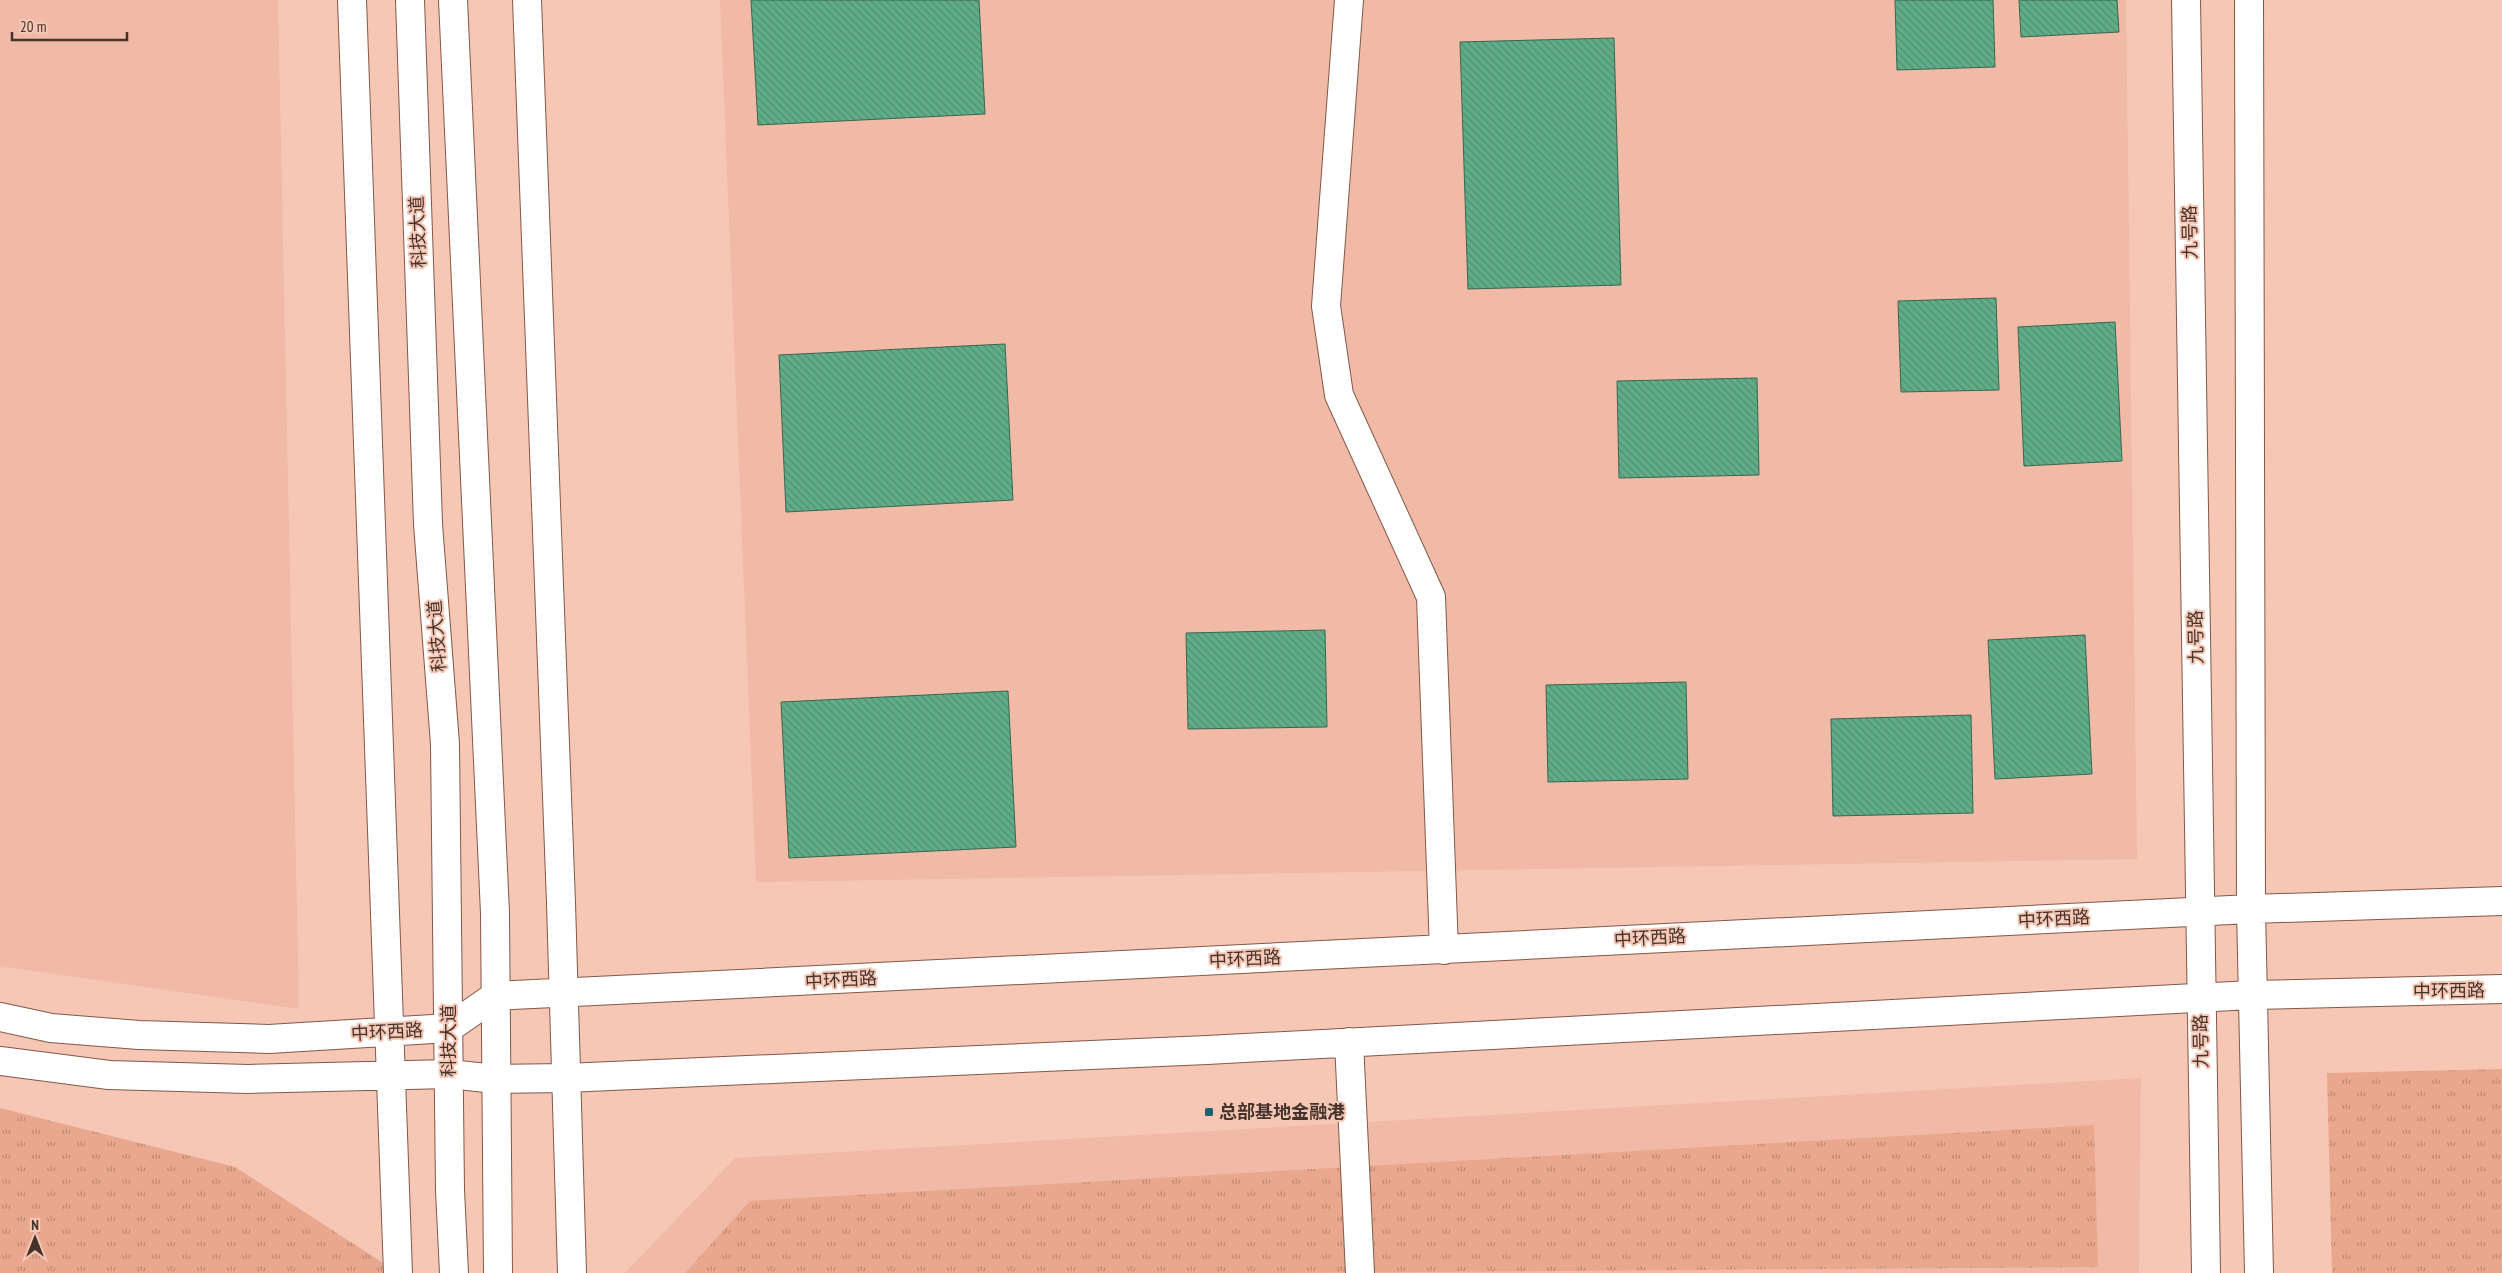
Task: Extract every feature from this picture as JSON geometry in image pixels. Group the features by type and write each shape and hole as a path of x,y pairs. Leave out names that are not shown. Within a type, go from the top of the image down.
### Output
{"street":[{"path":"352,0 398,1273"},
{"name":"科技大道","path":"410,0 428,524 445,744 449,1074 454,1273"},
{"path":"453,0 495,913 498,1273"},
{"path":"527,0 572,1273"},
{"path":"1349,0 1326,306 1339,395 1431,596 1444,950"},
{"name":"九号路","path":"2186,0 2201,912 2200,998 2206,1273"},
{"path":"2249,0 2250,910 2259,1273"},
{"name":"中环西路","path":"0,1017 51,1028 138,1035 268,1039 449,1028 495,996 2201,912 2502,901"},
{"name":"中环西路","path":"0,1061 109,1075 248,1079 449,1074 496,1079 566,1078 1349,1042 2252,995 2502,990"},
{"path":"1349,1042 1360,1273"}],"shaded area":[{"path":"0,0 278,0 299,1009 0,966"},
{"path":"720,0 2126,0 2137,859 756,882"},
{"path":"2141,1078 2139,1273 625,1273 735,1158"}],"green space":[{"path":"2502,1069 2502,1273 2332,1273 2327,1073"},
{"path":"0,1108 235,1167 383,1263 384,1273 0,1273"},
{"path":"2094,1125 2098,1267 1284,1273 685,1273 750,1201"}],"building":[{"path":"751,0 979,0 985,114 758,125"},
{"path":"1895,0 1993,0 1995,67 1897,70"},
{"path":"2019,0 2117,0 2119,32 2021,37"},
{"path":"1614,38 1621,285 1468,289 1460,42"},
{"path":"1996,298 1999,390 1901,392 1898,301"},
{"path":"2115,322 2122,461 2024,466 2018,327"},
{"path":"1005,344 1013,500 786,512 779,355"},
{"path":"1757,378 1759,475 1619,478 1617,381"},
{"path":"1325,630 1327,727 1188,729 1186,633"},
{"path":"2085,635 2092,774 1995,779 1988,640"},
{"path":"1686,682 1688,779 1548,782 1546,685"},
{"path":"1008,691 1016,847 789,858 781,702"},
{"path":"1971,715 1973,813 1833,816 1831,719"}],"place":[{"name":"总部基地金融港","path":"1209,1112"}]}
